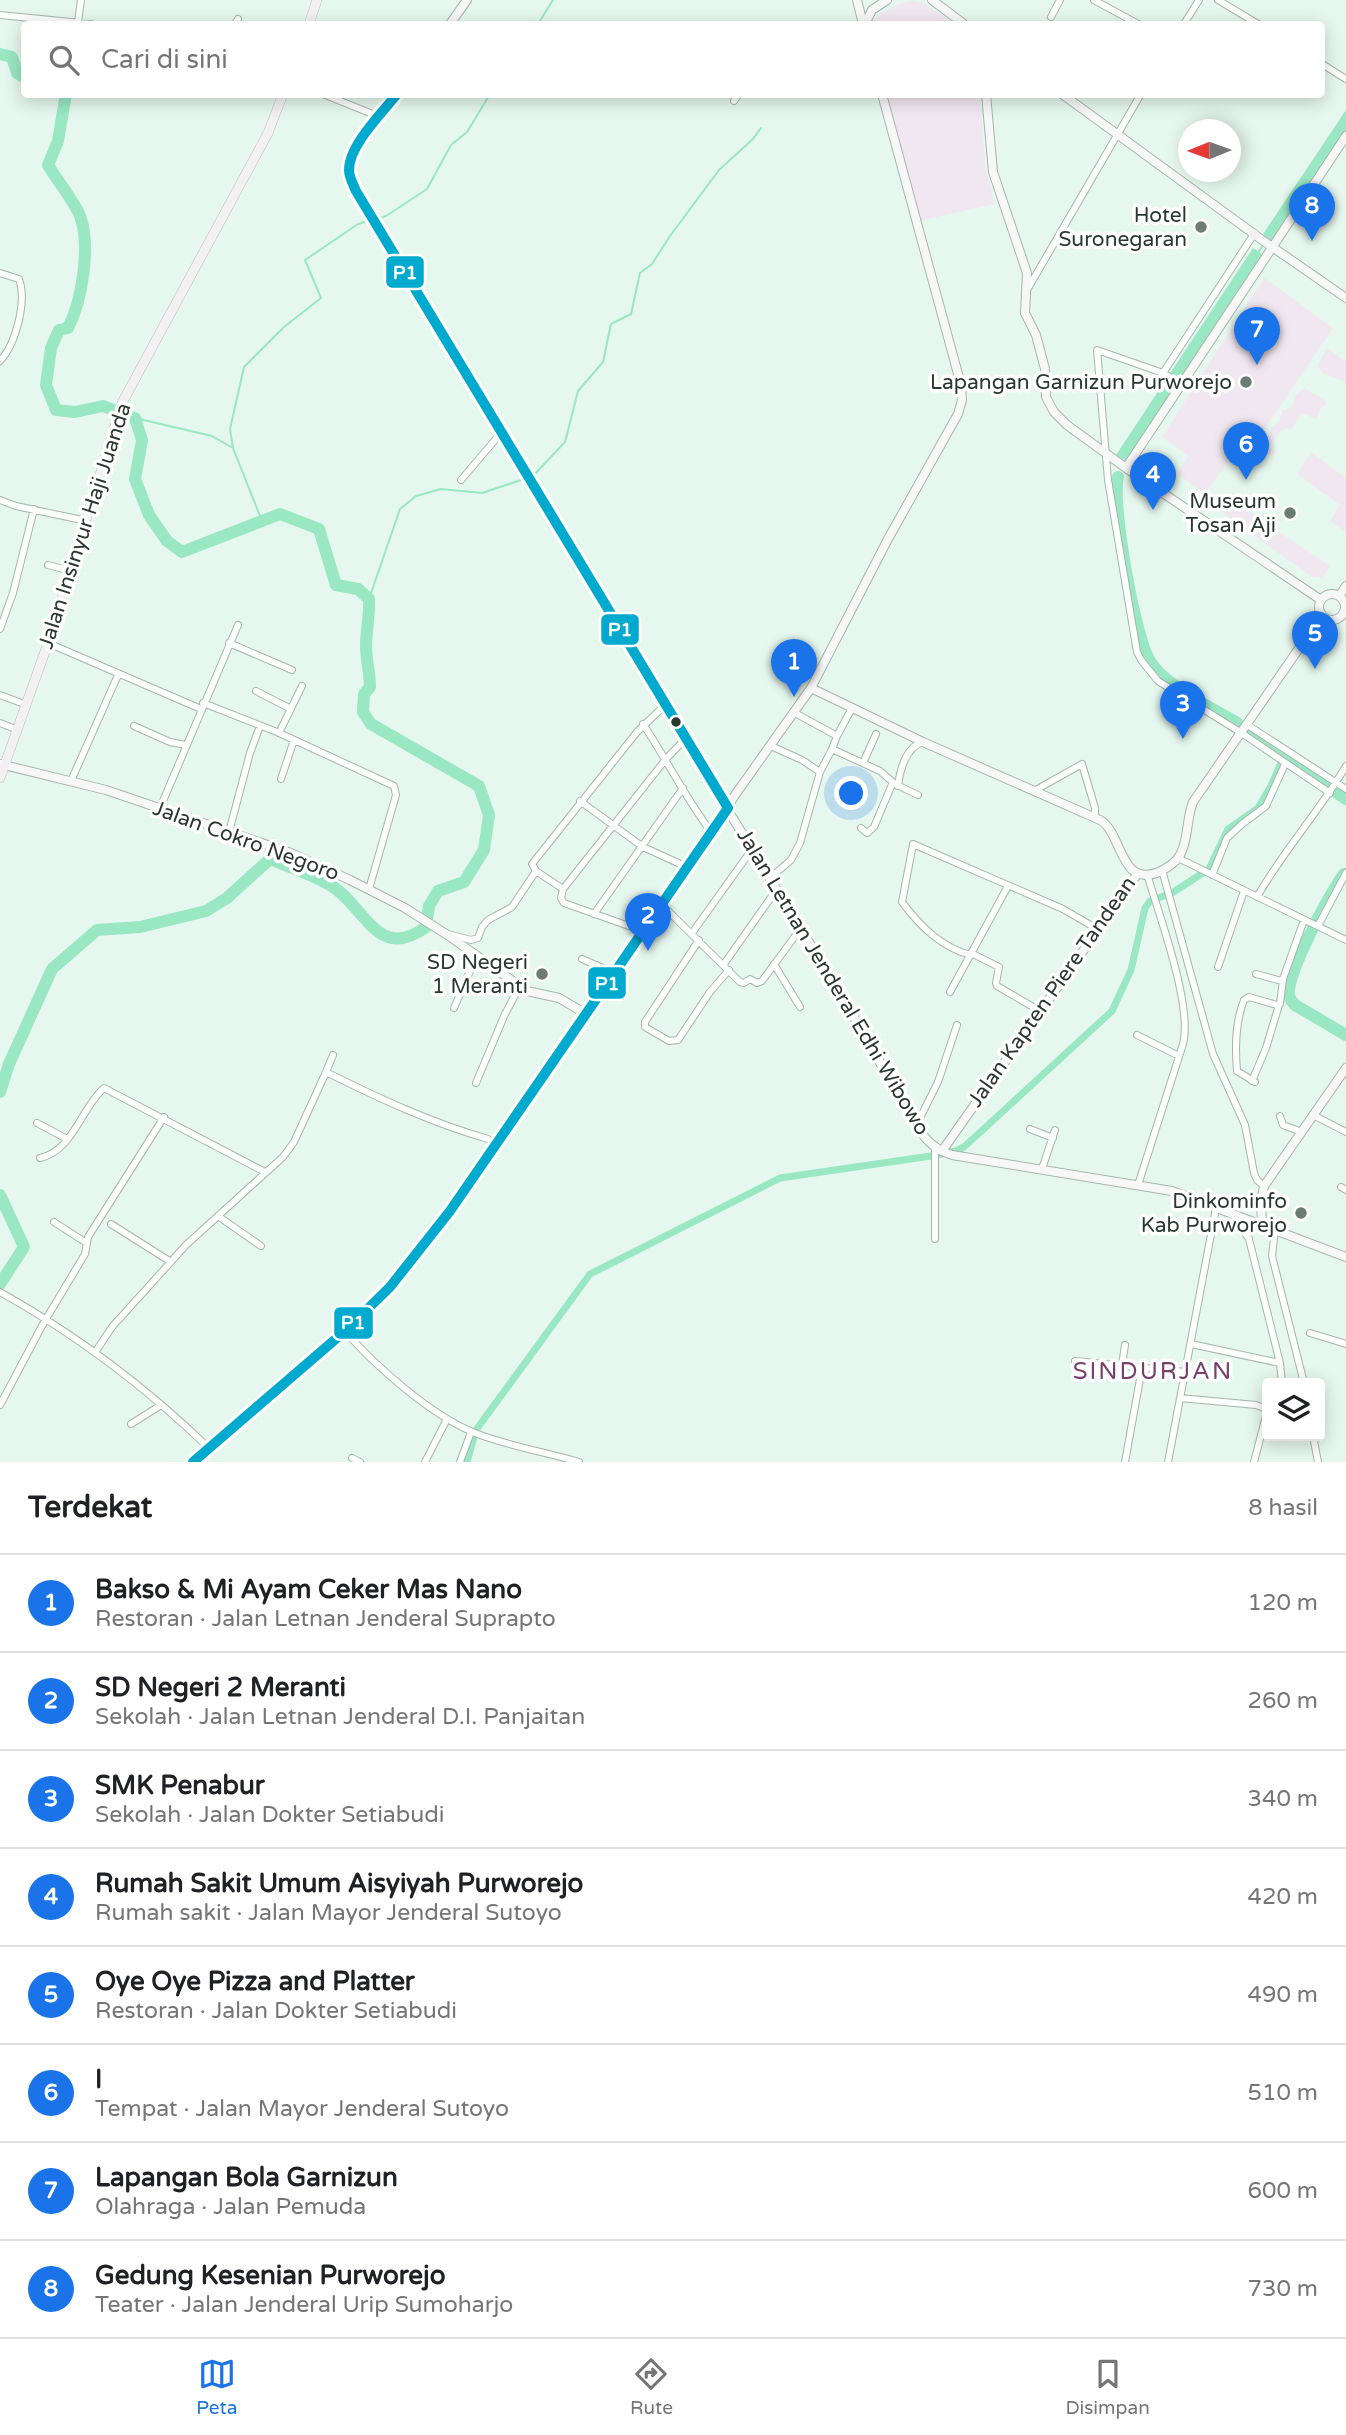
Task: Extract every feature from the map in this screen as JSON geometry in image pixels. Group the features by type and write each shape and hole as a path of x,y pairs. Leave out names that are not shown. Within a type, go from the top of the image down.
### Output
{"main road":[{"path":"310,21 317,0"},
{"name":"Jalan Insinyur Haji Juanda","path":"0,778 2,765 18,730 48,643 122,403 268,133 282,98"}],"street":[{"path":"78,21 81,0"},
{"path":"452,21 467,0"},
{"path":"857,0 863,21"},
{"path":"866,21 872,10 887,0"},
{"path":"932,0 960,21"},
{"path":"1051,17 1060,0"},
{"path":"1094,0 1132,21"},
{"path":"1186,21 1199,0"},
{"path":"1218,0 1253,21"},
{"path":"0,15 45,21"},
{"path":"1325,66 1346,79"},
{"path":"333,98 380,117 394,98"},
{"path":"193,1462 345,1331 390,1287 436,1231 811,688 888,539 958,414 962,400 961,385 883,98"},
{"path":"986,98 993,172 1027,273 1025,313 1036,335 1045,369 1045,390 1050,405 1067,425 1124,467 1321,600"},
{"path":"1068,98 1346,298"},
{"path":"1027,290 1139,98"},
{"name":"Jalan Letnan Jenderal Edhi Wibowo","path":"380,117 359,144 349,168 356,191 771,877 916,1126 941,1153"},
{"path":"1124,467 1346,136"},
{"path":"1165,374 1255,234"},
{"path":"0,273 19,279 22,308 6,354 0,361"},
{"path":"1180,383 1165,374 1097,350 1110,456 1108,480 1137,652 1158,681 1331,792"},
{"path":"461,480 501,433"},
{"path":"0,500 7,504 87,521"},
{"path":"0,629 13,593 34,509"},
{"path":"48,565 71,571"},
{"path":"1339,596 1346,586"},
{"path":"1329,594 1339,596 1344,606 1344,616 1332,620 1322,615 1319,607 1321,600 1329,594"},
{"path":"1138,873 1147,874 1162,870 1178,858 1184,845 1187,818 1193,802 1322,615"},
{"path":"160,808 238,625"},
{"path":"48,643 118,675 279,733 395,788 394,807 369,889"},
{"path":"229,643 292,670"},
{"path":"72,781 118,675"},
{"path":"279,733 302,686"},
{"name":"Jalan Kapten Piere Tandean","path":"811,688 1095,818 1109,827 1125,861 1138,873 941,1153"},
{"path":"256,691 291,709"},
{"path":"0,695 27,705"},
{"path":"564,889 536,871 532,865 535,859 643,724 665,705"},
{"path":"771,877 791,860 800,843 820,772 852,708"},
{"path":"795,713 837,736"},
{"path":"0,723 18,730"},
{"path":"643,724 698,814 712,832"},
{"path":"1247,724 1346,789"},
{"path":"134,726 170,743 186,745"},
{"path":"229,832 250,752 260,726"},
{"path":"863,763 876,734"},
{"path":"643,931 561,901 564,889 685,738"},
{"path":"281,779 294,740"},
{"path":"861,828 865,833 871,831 895,784 902,763 915,745 923,741"},
{"path":"771,746 802,760 820,772"},
{"path":"832,749 883,773 895,784 918,795"},
{"path":"1211,874 1227,838 1263,809 1283,763"},
{"name":"Jalan Cokro Negoro","path":"2,765 72,781 291,853 405,908 534,994 566,1001 586,1014"},
{"path":"1034,792 1079,765 1084,765 1095,818"},
{"path":"1257,897 1282,857 1331,792 1346,766"},
{"path":"594,914 683,788"},
{"path":"580,801 643,847 687,867"},
{"path":"1041,1011 997,986 999,967 947,946 933,936 902,902 913,844 1063,909 1099,930"},
{"path":"692,933 753,848"},
{"path":"1178,858 1346,940"},
{"path":"1162,870 1213,1054 1245,1125 1254,1173 1264,1186"},
{"path":"446,934 471,940 478,938 488,920 512,908 536,871"},
{"path":"1317,926 1346,873"},
{"path":"1138,1185 1186,1031 1184,1008 1147,874"},
{"path":"950,992 1008,886"},
{"path":"724,964 778,889"},
{"path":"1217,967 1244,891"},
{"path":"661,904 742,983 752,979 760,983 801,928"},
{"path":"1279,1005 1249,997 1244,1000 1239,1012 1235,1046 1237,1071 1253,1081 1279,1005 1282,982 1305,920"},
{"path":"699,940 646,1020 645,1027 669,1041 678,1040 710,992 729,970"},
{"path":"454,1008 477,956"},
{"path":"582,959 614,973"},
{"path":"774,964 800,1007"},
{"path":"1256,974 1282,982"},
{"path":"476,1083 520,986"},
{"path":"916,1126 938,1082 957,1025"},
{"path":"1136,1035 1179,1056"},
{"path":"96,1351 112,1327 171,1262 289,1150 333,1055"},
{"path":"1262,1226 1261,1202 1264,1186 1346,1068"},
{"path":"326,1072 366,1092 458,1130 488,1139"},
{"path":"40,1158 52,1154 66,1139 104,1088 265,1172"},
{"path":"1280,1115 1283,1125 1301,1132"},
{"path":"1313,1115 1346,1132"},
{"path":"0,1405 82,1259 86,1251 85,1242 164,1118"},
{"path":"37,1123 66,1139"},
{"path":"1030,1129 1052,1138"},
{"path":"1042,1168 1055,1130"},
{"path":"935,1240 941,1153 1172,1191 1346,1257"},
{"path":"1168,1462 1216,1208"},
{"path":"1231,1213 1249,1239 1280,1363 1281,1378"},
{"path":"218,1216 261,1245"},
{"path":"54,1222 85,1242"},
{"path":"110,1224 171,1262"},
{"path":"1275,1230 1272,1256 1303,1378"},
{"path":"2,1293 96,1351 211,1449"},
{"path":"345,1331 402,1385 447,1419 474,1433 579,1462"},
{"path":"1310,1332 1346,1344"},
{"path":"1191,1344 1280,1363"},
{"path":"1122,1365 1125,1345"},
{"path":"1075,1361 1185,1372"},
{"path":"1125,1462 1142,1367"},
{"path":"1180,1398 1262,1408"},
{"path":"131,1424 161,1405"},
{"path":"425,1462 447,1419"},
{"path":"1254,1462 1262,1430"},
{"path":"460,1462 474,1433"},
{"path":"1314,1441 1318,1462"},
{"path":"352,1458 360,1462"}],"shaded area":[{"path":"912,1 923,3 950,21 874,21 879,15"},
{"path":"886,98 980,98 985,165 994,204 919,221"},
{"path":"1346,110 1346,131 1272,241 1263,234"},
{"path":"1253,248 1263,255 1126,461 1116,455"},
{"name":"Lapangan Garnizun Purworejo","path":"1264,278 1333,328 1249,452 1239,446 1205,493 1177,474 1189,456 1162,437"},
{"path":"1327,348 1346,362 1346,382 1323,373 1317,366"},
{"path":"1304,388 1326,401 1326,404 1316,419 1302,413 1291,429 1281,430 1271,444 1276,453 1273,456 1266,454 1262,448 1269,438 1271,428 1279,422 1283,410 1292,407 1296,395"},
{"path":"1311,452 1346,478 1346,532 1330,521 1340,505 1297,474"},
{"path":"1227,497 1330,566 1322,577 1312,577 1219,510"}],"waterway":[{"path":"540,21 553,0"},
{"path":"0,54 12,57 17,73 21,75"},
{"path":"0,1092 9,1064 52,969 97,930 140,927 206,911 227,898 270,859 330,885 383,935 395,938 409,936 426,927 429,906 438,891 464,882 484,850 489,815 479,786 371,724 363,712 364,694 370,687 366,646 369,599 358,589 336,585 319,529 280,514 182,552 167,541 149,515 135,479 142,440 135,418 103,406 75,412 56,410 46,385 51,348 59,330 68,328 73,317 81,289 85,258 80,216 48,165 58,141 65,98"},
{"path":"377,219 427,189 451,145 467,132 488,98"},
{"path":"532,477 565,442 578,391 603,362 611,324 631,314 640,273 652,264 719,170 753,139 761,128"},
{"path":"262,521 233,448 230,429 244,367 284,327 321,298 305,260 358,224 371,220"},
{"path":"1257,254 1264,244"},
{"path":"135,418 212,436 231,447"},
{"path":"1118,477 1118,513 1131,600 1150,661 1178,688 1237,723"},
{"path":"369,599 400,509 416,496 441,489 482,493 524,479"},
{"path":"1251,732 1346,799"},
{"path":"467,1462 476,1430 590,1274 780,1178 931,1156 964,1147 1112,1011 1131,970 1145,908 1150,901 1172,893 1209,869 1228,829 1258,808 1284,756"},
{"path":"1344,874 1301,953 1294,970 1289,996 1295,1005 1346,1035"},
{"path":"0,1195 24,1247 0,1284"}],"transit line":[{"name":"P1","path":"394,98 354,150 349,170 356,191 728,808"},
{"name":"P1","path":"193,1462 345,1331 390,1287 450,1211 728,808"}],"place":[{"name":"Hotel Suronegaran","path":"1201,227"},
{"name":"Gedung Kesenian Purworejo","path":"1312,241"},
{"name":"Lapangan Bola Garnizun","path":"1257,365"},
{"name":"Lapangan Garnizun Purworejo","path":"1246,382"},
{"name":"I","path":"1246,480"},
{"name":"Rumah Sakit Umum Aisyiyah Purworejo","path":"1153,510"},
{"name":"Museum Tosan Aji","path":"1290,513"},
{"name":"Oye Oye Pizza and Platter","path":"1315,669"},
{"name":"Bakso & Mi Ayam Ceker Mas Nano","path":"794,697"},
{"name":"SMK Penabur","path":"1183,739"},
{"name":"SD Negeri 2 Meranti","path":"648,951"},
{"name":"SD Negeri 1 Meranti","path":"542,974"},
{"name":"Dinkominfo Kab Purworejo","path":"1301,1213"}],"district":[{"name":"SINDURJAN","path":"1153,1371"}]}
